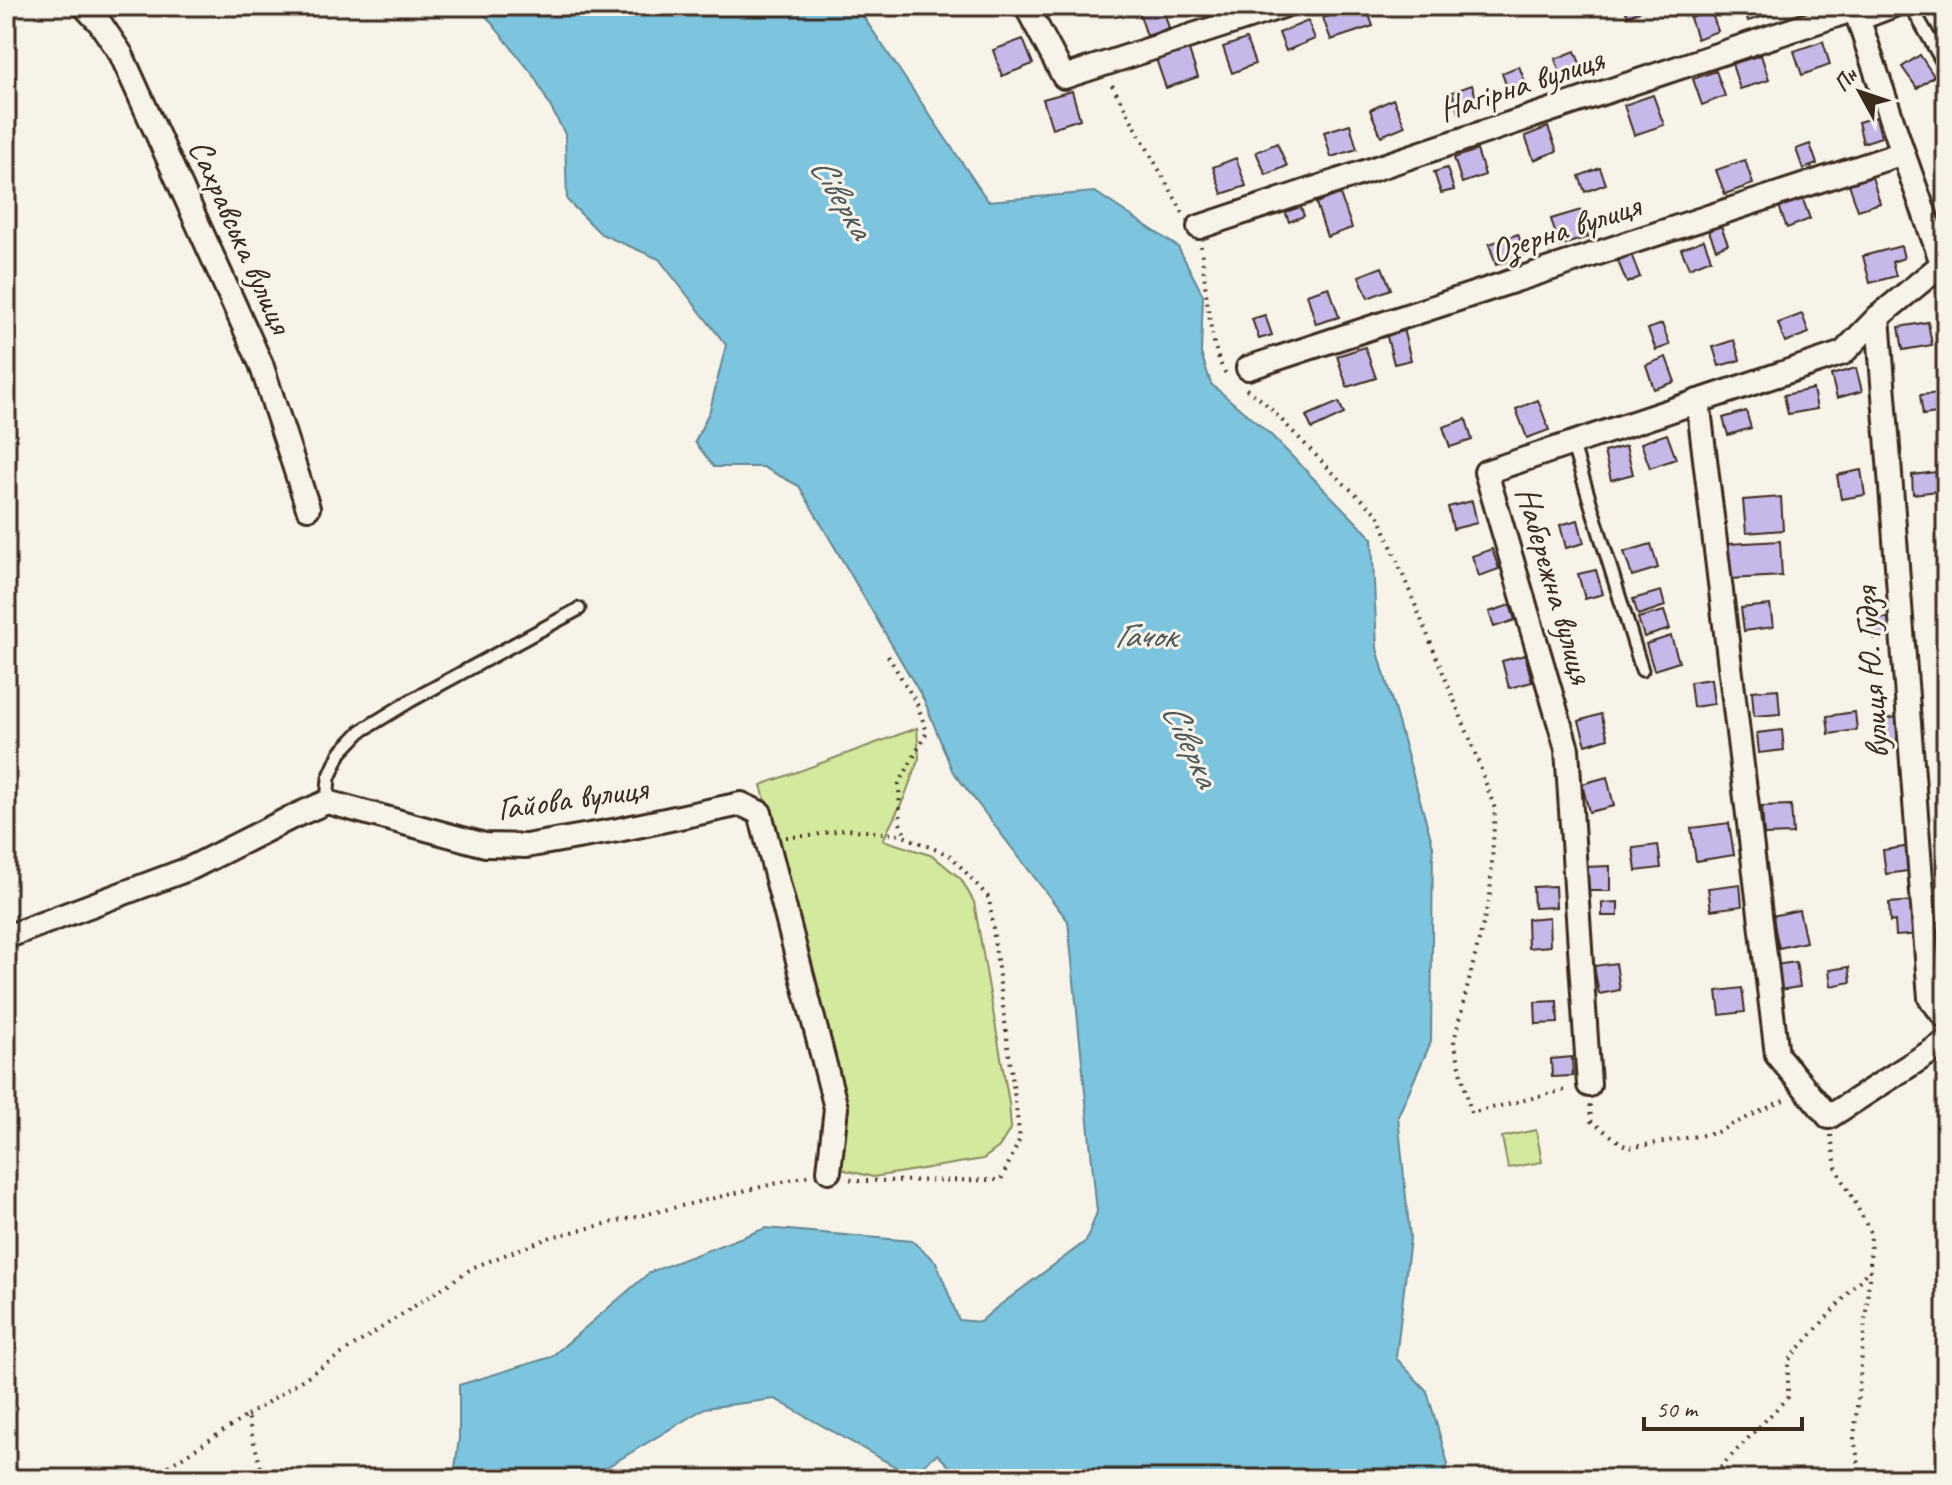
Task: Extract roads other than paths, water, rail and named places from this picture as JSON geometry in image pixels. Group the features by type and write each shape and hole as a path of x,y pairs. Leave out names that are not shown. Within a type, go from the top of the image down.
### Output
{"street":[{"name":"Сахравська вулиця","path":"84,6 121,54 261,364 308,508"},
{"path":"1026,6 1064,77 1283,6"},
{"path":"1858,12 1903,153 1945,266"},
{"name":"Нагірна вулиця","path":"1199,227 1858,12"},
{"name":"Озерна вулиця","path":"1248,368 1903,153"},
{"name":"Набережна вулиця","path":"1589,1085 1567,749 1486,472 1843,353 1878,317 1945,266"},
{"name":"вулиця Ю. Гудзя","path":"1878,317 1930,998 1946,1018"},
{"path":"1698,401 1777,1055 1829,1117 1946,1042"},
{"path":"6,937 191,868 327,802"},
{"name":"Гайова вулиця","path":"327,802 485,845 526,846 741,804 760,813 836,1108 829,1171"}],"lane":[{"path":"1858,12 1909,6 1946,68"},
{"path":"1572,443 1642,670"},
{"path":"327,802 329,778 340,753 361,731 579,609"}],"water":[{"name":"Гачок","path":"478,6 856,6 988,201 1095,192 1178,247 1203,295 1201,353 1211,384 1271,435 1372,538 1377,648 1433,846 1431,1042 1398,1116 1410,1238 1396,1358 1427,1391 1448,1464 1443,1479 962,1479 937,1454 910,1475 775,1399 705,1408 587,1479 462,1479 455,1468 459,1439 459,1385 551,1357 650,1272 766,1228 912,1241 936,1262 959,1320 980,1322 1086,1241 1097,1212 1068,921 952,770 924,700 799,486 763,467 714,467 695,442 710,410 726,345 659,259 601,234 567,200 565,134 534,76"}],"water label":[{"name":"Сіверка","path":"842,197"},
{"name":"Сіверка","path":"1191,744"}]}
